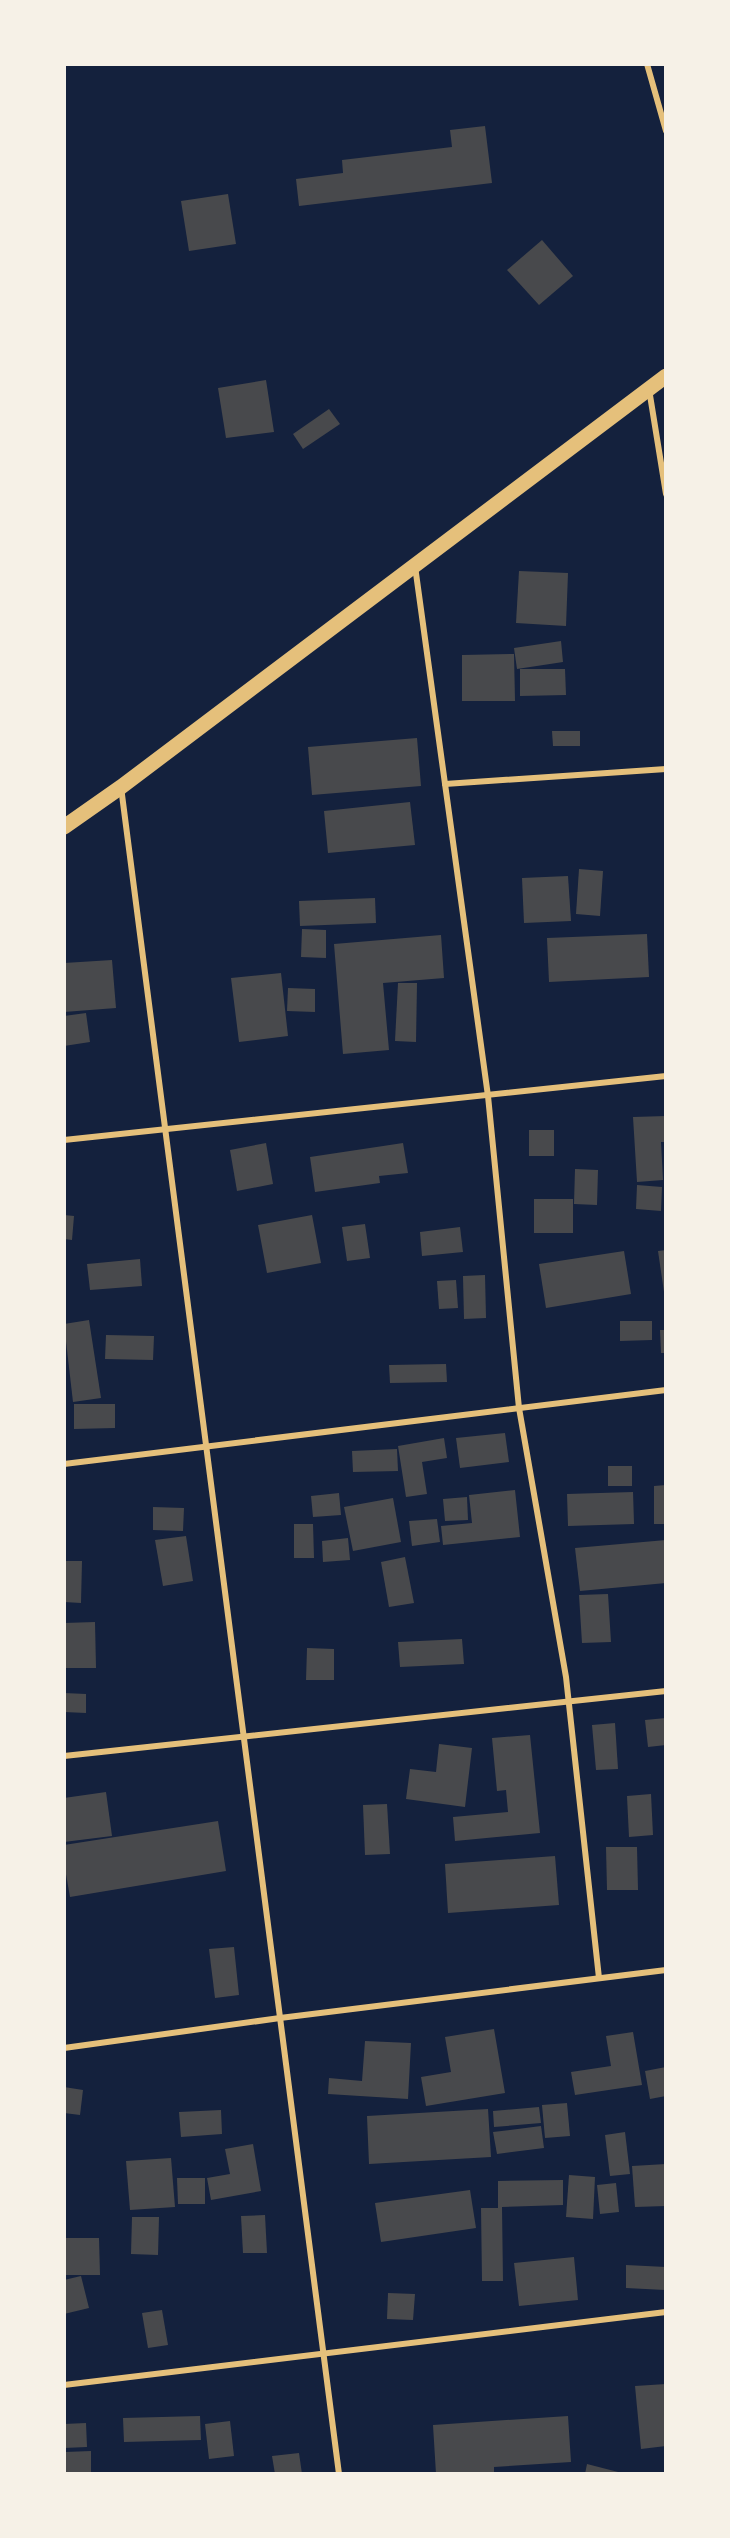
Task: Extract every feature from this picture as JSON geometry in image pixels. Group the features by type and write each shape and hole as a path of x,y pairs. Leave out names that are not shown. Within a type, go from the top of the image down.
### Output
{"main road":[{"path":"64,827 121,787 666,376"}],"street":[{"path":"647,64 666,131"},
{"path":"649,388 665,491"},
{"path":"415,565 488,1096 519,1408 569,1702 599,1978"},
{"path":"445,784 666,769"},
{"path":"121,787 339,2474"},
{"path":"64,1140 666,1076"},
{"path":"64,1464 666,1390"},
{"path":"64,1756 666,1691"},
{"path":"64,2048 280,2018 666,1970"},
{"path":"64,2385 666,2312"}],"building":[{"path":"485,126 492,183 299,206 296,179 343,173 342,160 452,147 450,130"},
{"path":"228,194 236,244 189,251 181,201"},
{"path":"542,240 573,276 539,305 507,270"},
{"path":"266,380 274,432 226,438 218,388"},
{"path":"329,409 340,424 303,449 293,434"},
{"path":"519,571 568,573 566,626 516,623"},
{"path":"561,641 563,662 517,669 514,648"},
{"path":"514,654 515,701 462,701 462,655"},
{"path":"520,669 565,669 566,695 520,696"},
{"path":"552,731 580,731 580,746 553,746"},
{"path":"417,738 421,786 312,795 308,747"},
{"path":"410,802 415,845 328,853 324,811"},
{"path":"579,869 603,871 600,916 576,914"},
{"path":"568,876 571,921 524,923 522,878"},
{"path":"375,898 376,923 300,926 299,901"},
{"path":"302,929 326,930 326,958 301,957"},
{"path":"647,934 649,977 549,982 547,938"},
{"path":"441,935 444,978 383,983 389,1050 343,1054 334,944"},
{"path":"112,960 116,1008 64,1012 64,963"},
{"path":"281,973 288,1036 239,1042 231,978"},
{"path":"398,983 417,983 416,1042 395,1041"},
{"path":"288,988 315,989 315,1012 287,1011"},
{"path":"86,1013 90,1042 64,1046 64,1016"},
{"path":"666,1116 666,1142 661,1142 663,1180 637,1182 633,1117"},
{"path":"529,1130 554,1130 554,1156 529,1156"},
{"path":"266,1143 273,1184 237,1191 230,1150"},
{"path":"403,1143 408,1173 379,1176 380,1183 315,1192 310,1157"},
{"path":"575,1169 598,1170 597,1205 574,1204"},
{"path":"637,1185 662,1187 661,1211 636,1209"},
{"path":"534,1199 573,1199 573,1233 534,1233"},
{"path":"64,1215 74,1216 72,1240 64,1239"},
{"path":"312,1215 321,1263 267,1273 258,1225"},
{"path":"365,1224 370,1258 347,1261 342,1227"},
{"path":"460,1227 463,1252 422,1256 420,1232"},
{"path":"666,1250 666,1292 664,1292 658,1251"},
{"path":"624,1251 631,1294 546,1308 539,1264"},
{"path":"140,1259 142,1286 90,1290 87,1264"},
{"path":"485,1275 486,1318 464,1319 463,1276"},
{"path":"456,1280 458,1308 439,1309 437,1281"},
{"path":"89,1320 101,1398 73,1402 64,1324"},
{"path":"620,1321 652,1321 652,1340 620,1341"},
{"path":"660,1330 666,1330 666,1353 661,1353"},
{"path":"106,1335 154,1336 153,1360 105,1359"},
{"path":"446,1364 447,1382 390,1383 389,1365"},
{"path":"74,1404 115,1404 115,1428 74,1429"},
{"path":"505,1433 509,1462 460,1468 456,1438"},
{"path":"444,1438 447,1458 422,1462 427,1494 406,1497 398,1446"},
{"path":"397,1449 398,1471 353,1472 352,1451"},
{"path":"608,1466 632,1466 632,1486 608,1486"},
{"path":"666,1485 666,1524 654,1524 654,1486"},
{"path":"515,1490 520,1537 443,1545 441,1526 472,1523 469,1495"},
{"path":"633,1492 634,1524 568,1526 567,1494"},
{"path":"339,1493 341,1515 313,1517 311,1496"},
{"path":"467,1497 468,1520 445,1521 443,1499"},
{"path":"393,1498 401,1542 353,1551 344,1507"},
{"path":"153,1507 184,1508 183,1531 153,1530"},
{"path":"437,1519 440,1542 412,1546 409,1521"},
{"path":"294,1524 313,1524 314,1558 294,1558"},
{"path":"186,1536 193,1581 163,1586 155,1540"},
{"path":"348,1538 350,1560 323,1562 322,1541"},
{"path":"666,1540 666,1583 580,1591 575,1548"},
{"path":"405,1557 414,1603 389,1607 381,1562"},
{"path":"64,1561 82,1561 81,1603 64,1602"},
{"path":"608,1594 611,1642 582,1643 579,1595"},
{"path":"95,1622 96,1668 64,1668 64,1623"},
{"path":"462,1639 464,1664 400,1667 398,1642"},
{"path":"307,1648 334,1649 334,1680 306,1680"},
{"path":"64,1693 86,1694 86,1713 64,1712"},
{"path":"666,1718 666,1745 648,1747 645,1720"},
{"path":"615,1723 618,1769 596,1770 592,1725"},
{"path":"530,1735 540,1833 455,1841 453,1817 508,1812 506,1790 497,1791 492,1738"},
{"path":"439,1744 472,1748 465,1807 406,1799 410,1769 436,1772"},
{"path":"106,1792 112,1836 64,1842 64,1798"},
{"path":"651,1794 653,1835 629,1837 627,1796"},
{"path":"387,1804 390,1854 365,1855 363,1805"},
{"path":"218,1821 226,1871 70,1897 64,1863 64,1845"},
{"path":"606,1847 637,1847 638,1890 607,1890"},
{"path":"555,1856 559,1905 448,1913 445,1864"},
{"path":"234,1947 239,1995 215,1998 209,1949"},
{"path":"494,2029 505,2093 426,2106 421,2077 451,2072 445,2037"},
{"path":"633,2032 642,2085 575,2095 571,2072 611,2066 606,2036"},
{"path":"365,2041 411,2043 408,2099 328,2094 329,2078 362,2081"},
{"path":"666,2067 666,2096 650,2099 645,2071"},
{"path":"64,2087 83,2090 80,2115 64,2113"},
{"path":"567,2103 570,2136 545,2138 542,2105"},
{"path":"539,2107 541,2123 494,2127 493,2111"},
{"path":"488,2109 491,2157 369,2164 367,2116"},
{"path":"221,2110 222,2134 181,2137 179,2112"},
{"path":"541,2126 544,2148 497,2154 493,2132"},
{"path":"625,2132 630,2174 610,2176 605,2135"},
{"path":"253,2144 261,2191 211,2200 207,2178 230,2174 225,2149"},
{"path":"171,2158 175,2207 130,2210 126,2161"},
{"path":"666,2164 666,2206 635,2207 632,2166"},
{"path":"569,2175 595,2177 593,2219 566,2217"},
{"path":"177,2178 205,2178 205,2204 178,2204"},
{"path":"563,2180 563,2205 502,2207 503,2281 482,2281 481,2208 498,2208 498,2181"},
{"path":"616,2183 619,2212 600,2214 597,2185"},
{"path":"470,2190 476,2228 381,2242 375,2203"},
{"path":"265,2215 267,2253 243,2253 241,2216"},
{"path":"132,2217 159,2217 158,2255 131,2254"},
{"path":"64,2238 99,2238 100,2275 64,2275"},
{"path":"574,2257 578,2300 519,2306 514,2263"},
{"path":"626,2265 666,2267 665,2290 626,2288"},
{"path":"81,2276 89,2308 64,2314 64,2280"},
{"path":"388,2293 415,2294 413,2320 387,2319"},
{"path":"162,2310 168,2345 148,2348 142,2313"},
{"path":"666,2384 666,2446 641,2449 635,2386"},
{"path":"200,2416 201,2440 124,2442 123,2418"},
{"path":"568,2416 571,2462 494,2467 494,2474 436,2474 433,2425"},
{"path":"230,2421 234,2456 209,2459 205,2424"},
{"path":"86,2423 87,2447 64,2448 64,2424"},
{"path":"91,2451 91,2472 66,2473 65,2452"},
{"path":"299,2453 302,2474 275,2474 272,2456"},
{"path":"587,2464 622,2473 622,2474 585,2474"}]}
